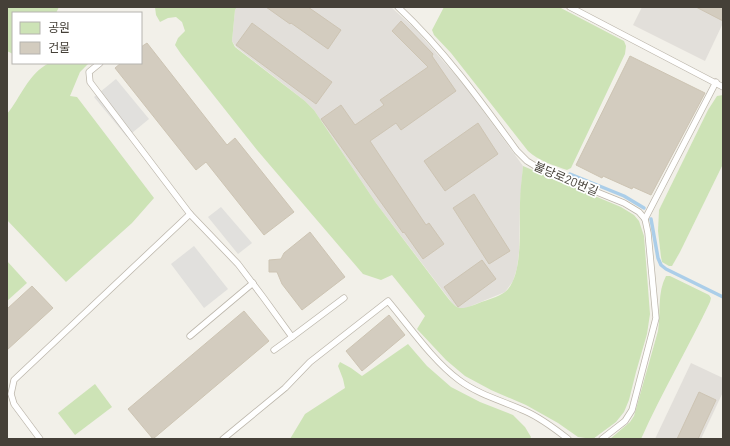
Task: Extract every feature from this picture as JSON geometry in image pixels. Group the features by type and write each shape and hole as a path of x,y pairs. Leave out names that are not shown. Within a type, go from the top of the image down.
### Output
{"lane":[{"name":"불당로20번길","path":"398,7 419,26 466,80 517,151 527,162 540,169 624,203 639,212 645,220"},
{"path":"570,7 723,87"},
{"path":"99,64 89,72 90,82 190,214 238,264 253,283 292,338"},
{"path":"602,439 625,421 632,410 656,318 648,234 645,220 716,82"},
{"path":"40,439 14,404 9,393 14,380 190,214"},
{"path":"190,336 253,283"},
{"path":"274,350 344,298"},
{"path":"223,439 285,388 310,362 388,301 434,356 459,380 491,398 524,411 550,424 568,439"}],"shaded area":[{"path":"237,7 391,7 415,29 465,86 523,166 517,268 513,281 505,292 466,308 458,308 453,304 376,203 314,110 305,101 236,47 232,41 235,10"},
{"path":"642,7 723,7 723,23 705,61 633,25"},
{"path":"116,79 149,119 127,137 94,97"},
{"path":"221,207 252,243 238,254 208,217"},
{"path":"194,246 228,289 204,308 171,264"},
{"path":"691,363 723,378 723,392 701,439 655,439"}],"green space":[{"path":"7,7 59,7 56,12 12,12 12,54 7,51"},
{"path":"155,7 237,7 235,10 232,41 235,47 305,101 314,110 376,203 452,303 459,308 467,307 496,297 505,292 511,285 518,263 520,198 523,166 621,207 634,215 639,221 644,236 650,314 647,334 629,400 624,412 616,422 593,439 578,437 558,423 526,405 491,390 465,376 446,360 417,329 425,316 392,275 381,280 363,274 257,150 181,54 175,45 178,38 185,31 182,22 176,17 168,18 160,22 156,15"},
{"path":"444,7 559,7 624,41 626,46 625,54 571,168 567,170 551,164 541,160 528,151 451,53 434,35 432,30"},
{"path":"48,64 88,64 80,72 70,96 77,97 154,198 132,223 66,282 7,220 7,114 30,79"},
{"path":"723,95 723,164 680,252 672,266 669,266 662,262 661,257 658,231 659,210 708,110 717,96"},
{"path":"7,261 27,283 7,301"},
{"path":"666,276 670,276 709,295 711,298 710,302 641,439 610,439 630,422 634,416 658,331 661,289"},
{"path":"408,344 427,366 451,387 480,402 513,415 525,427 531,437 530,439 290,439 305,414 345,388 338,366 340,362 362,376"},
{"path":"95,384 112,407 75,435 58,413"}],"building":[{"path":"266,7 308,7 341,30 328,49"},
{"path":"696,7 723,7 723,21"},
{"path":"401,21 433,54 432,56 456,91 401,130 396,123 370,141 426,225 429,223 444,244 423,259 321,119 341,105 355,125 384,105 380,100 428,67 392,31"},
{"path":"252,23 332,82 316,104 236,45"},
{"path":"147,43 227,145 235,138 294,212 264,235 206,162 196,170 115,68 120,64 142,64 142,46"},
{"path":"630,56 705,93 651,195 633,187 632,189 603,176 602,178 576,165"},
{"path":"478,123 498,154 445,191 424,161"},
{"path":"474,194 510,251 489,264 453,208"},
{"path":"310,232 345,277 302,310 282,284 277,272 269,272 269,260 281,259 284,253"},
{"path":"482,260 496,279 458,307 444,287"},
{"path":"32,286 53,308 7,350 7,309"},
{"path":"244,311 269,341 153,439 128,409"},
{"path":"389,315 405,335 362,371 346,351"},
{"path":"699,392 716,400 698,439 677,439"}],"waterway":[{"path":"570,174 624,196 644,208"},
{"path":"651,219 658,258 661,265 666,269 723,297"}]}
